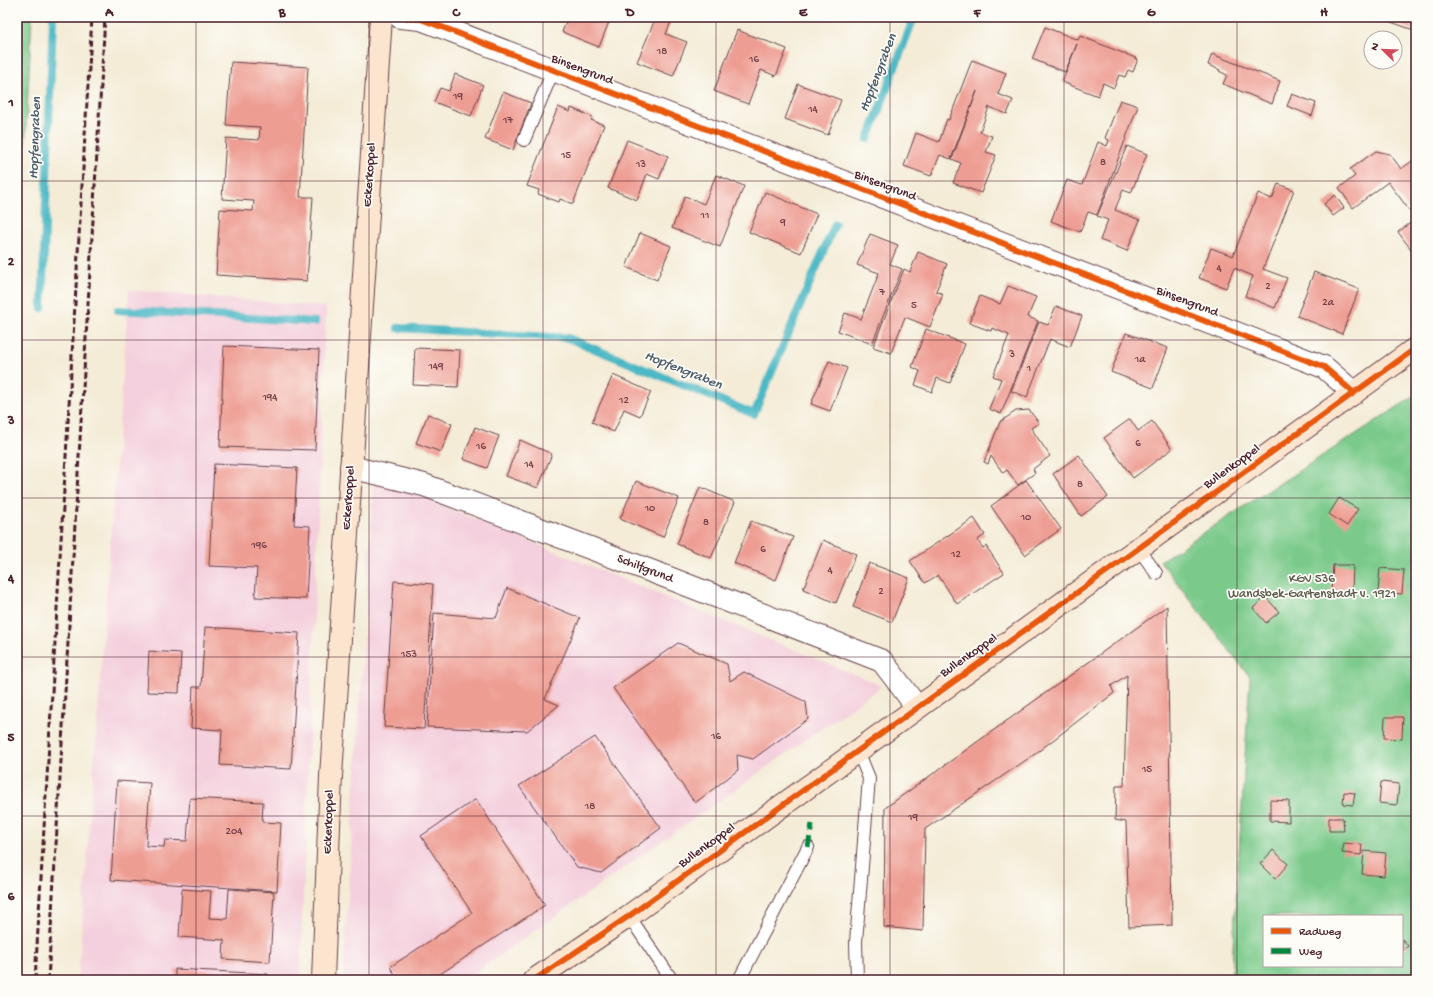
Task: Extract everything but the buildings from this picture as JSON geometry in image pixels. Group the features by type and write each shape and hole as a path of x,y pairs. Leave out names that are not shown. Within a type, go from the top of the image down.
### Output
{"street":[{"name":"Eckerkoppel","path":"323,980 331,776 381,17"},
{"name":"Binsengrund","path":"400,17 421,19 1324,367 1354,393"},
{"name":"Bullenkoppel","path":"534,980 629,916 1416,348"},
{"name":"Schilfgrund","path":"351,467 424,485 882,661 917,707"}],"lane":[{"path":"524,140 553,71"},
{"path":"1139,548 1156,574"},
{"path":"857,980 856,942 869,778 858,751"},
{"path":"739,980 808,847"},
{"path":"629,916 672,980"}],"shaded area":[{"path":"129,290 326,307 300,980 78,980"},
{"path":"374,477 882,686 465,980 343,980"}],"green space":[{"path":"17,17 32,17 17,298"},
{"name":"KGV 536 Wandsbek-Gartenstadt v. 1921","path":"1416,395 1416,980 1231,980 1250,677 1160,561"}],"waterway":[{"name":"Hopfengraben","path":"42,308 53,17"},
{"name":"Hopfengraben","path":"868,139 914,17"},
{"name":"Hopfengraben","path":"398,328 568,338 754,414 835,224"},
{"name":"Hopfengraben","path":"118,310 315,322"}],"railway":[{"path":"35,980 92,17"},
{"path":"48,980 105,17"}],"marked path":[{"path":"808,847 812,824"}],"cycle path":[{"path":"400,17 421,19 1324,367 1354,393"},
{"path":"534,980 629,916 1416,348"}]}
